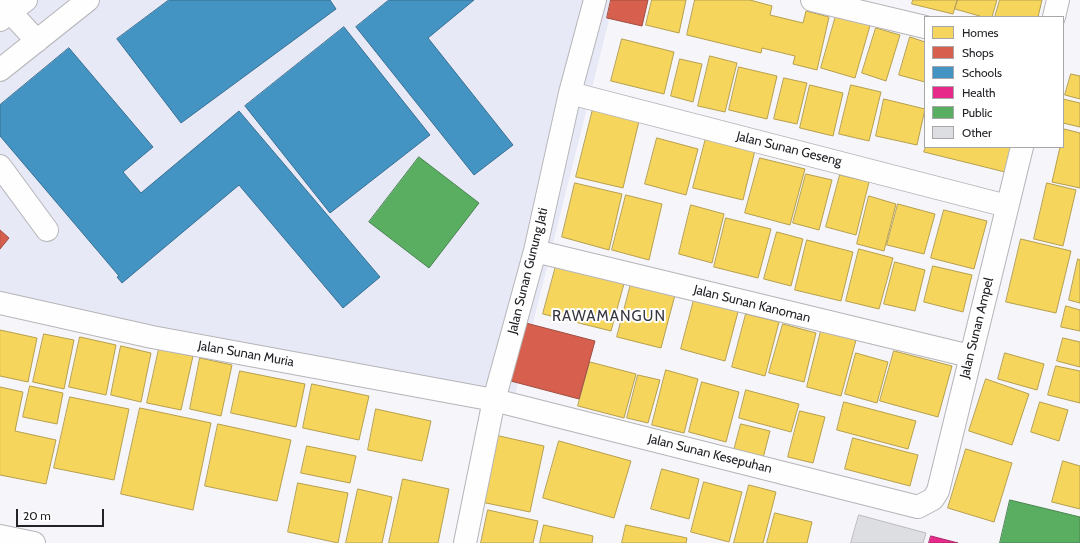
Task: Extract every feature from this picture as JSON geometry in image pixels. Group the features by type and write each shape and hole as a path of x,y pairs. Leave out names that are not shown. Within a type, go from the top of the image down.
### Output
{"street":[{"path":"0,70 88,0"},
{"name":"Jalan Sunan Gunung Jati","path":"465,543 494,400 535,251 570,93 595,0"},
{"path":"812,0 924,27"},
{"path":"1054,16 1058,0"},
{"path":"9,8 37,41"},
{"name":"Jalan Sunan Geseng","path":"570,93 1007,206"},
{"name":"Jalan Sunan Ampel","path":"925,505 938,491 1022,148"},
{"path":"0,166 47,230"},
{"name":"Jalan Sunan Kanoman","path":"535,251 970,356"},
{"name":"Jalan Sunan Muria","path":"0,303 152,337 494,400"},
{"name":"Jalan Sunan Kesepuhan","path":"494,400 918,507 925,505"},
{"path":"5,539 34,543"}],"shaded area":[{"path":"0,0 614,0 513,403 0,302"}],"building: Homes":[{"path":"652,0 686,0 679,33 646,25"},
{"path":"695,0 750,0 772,6 770,15 803,23 806,11 829,17 817,70 793,64 795,56 762,48 761,53 687,35"},
{"path":"913,0 957,0 953,14 912,4"},
{"path":"958,0 997,0 992,16 980,16 955,9"},
{"path":"1000,0 1042,0 1038,16 995,16"},
{"path":"837,12 871,22 855,78 821,68"},
{"path":"876,28 900,35 886,81 862,73"},
{"path":"910,37 924,42 924,82 899,75"},
{"path":"622,39 674,52 664,94 611,81"},
{"path":"710,56 737,63 725,112 698,106"},
{"path":"680,59 702,64 693,102 671,96"},
{"path":"739,67 777,76 767,119 729,110"},
{"path":"1071,74 1080,76 1080,99 1065,95"},
{"path":"784,78 807,83 797,124 774,119"},
{"path":"810,85 843,93 833,136 800,128"},
{"path":"851,85 881,92 869,141 839,134"},
{"path":"884,99 924,109 917,145 876,136"},
{"path":"1064,99 1080,103 1080,127 1064,123"},
{"path":"594,105 640,117 623,188 576,177"},
{"path":"1064,129 1080,133 1080,188 1052,182 1060,148 1064,148"},
{"path":"707,134 756,146 743,200 693,188"},
{"path":"657,138 698,149 686,195 645,184"},
{"path":"926,148 1011,148 1005,172 924,152"},
{"path":"760,158 805,169 790,225 745,213"},
{"path":"806,174 832,180 819,230 793,223"},
{"path":"840,175 869,182 856,235 826,227"},
{"path":"575,183 622,194 609,250 562,237"},
{"path":"1047,183 1076,190 1063,246 1034,239"},
{"path":"626,195 662,204 649,260 612,250"},
{"path":"869,196 896,204 884,251 857,244"},
{"path":"898,204 935,214 924,254 887,245"},
{"path":"691,205 724,214 712,263 679,254"},
{"path":"944,210 987,221 974,269 931,258"},
{"path":"726,218 771,229 758,278 714,267"},
{"path":"777,232 803,239 791,286 764,279"},
{"path":"1021,239 1071,251 1056,313 1006,302"},
{"path":"807,240 853,252 841,301 795,290"},
{"path":"859,249 893,258 879,309 846,301"},
{"path":"1078,259 1080,260 1080,303 1069,300"},
{"path":"557,262 625,280 611,331 543,314"},
{"path":"895,262 925,270 915,311 884,304"},
{"path":"933,266 972,275 963,312 924,302"},
{"path":"632,280 676,291 661,348 617,337"},
{"path":"695,296 739,308 725,361 681,349"},
{"path":"1066,306 1080,310 1080,331 1061,327"},
{"path":"746,314 779,322 765,376 732,367"},
{"path":"783,324 816,333 804,382 769,373"},
{"path":"0,330 37,338 28,382 0,376"},
{"path":"821,331 856,340 841,396 807,387"},
{"path":"44,334 74,340 64,389 33,382"},
{"path":"80,337 116,345 106,395 69,387"},
{"path":"1063,338 1080,342 1080,367 1057,361"},
{"path":"121,346 151,353 141,402 111,395"},
{"path":"159,349 193,356 181,410 147,403"},
{"path":"894,351 952,366 938,417 880,401"},
{"path":"856,353 888,362 877,403 845,394"},
{"path":"1005,353 1044,364 1037,390 998,379"},
{"path":"200,358 232,365 221,416 190,409"},
{"path":"590,362 636,374 624,418 578,406"},
{"path":"1056,366 1080,371 1080,403 1048,395"},
{"path":"666,370 698,379 684,433 652,425"},
{"path":"240,371 305,384 296,427 231,413"},
{"path":"638,375 660,380 648,423 627,418"},
{"path":"986,379 1029,394 1012,445 969,431"},
{"path":"702,382 739,392 726,442 689,432"},
{"path":"312,384 369,396 359,440 303,428"},
{"path":"30,386 63,393 57,424 23,417"},
{"path":"0,387 23,392 15,431 56,440 46,484 0,475"},
{"path":"746,390 799,404 791,432 739,418"},
{"path":"70,397 129,409 114,480 54,468"},
{"path":"844,402 916,421 908,449 837,430"},
{"path":"1040,402 1068,410 1059,441 1031,432"},
{"path":"140,408 211,423 193,510 121,494"},
{"path":"376,409 431,421 422,461 368,450"},
{"path":"800,411 825,417 813,463 788,457"},
{"path":"218,424 291,440 277,501 205,486"},
{"path":"741,424 770,431 762,462 733,454"},
{"path":"495,435 544,446 530,512 481,502"},
{"path":"853,438 918,455 910,486 845,469"},
{"path":"559,441 631,461 614,518 543,498"},
{"path":"307,446 356,456 350,483 301,473"},
{"path":"966,449 1012,463 994,522 948,508"},
{"path":"1063,461 1080,466 1080,509 1052,502"},
{"path":"662,469 699,479 689,519 651,509"},
{"path":"403,479 449,489 438,543 389,543"},
{"path":"704,482 742,492 729,542 691,532"},
{"path":"298,483 348,493 338,543 288,532"},
{"path":"749,485 776,492 763,543 734,543"},
{"path":"358,489 392,497 382,543 346,543"},
{"path":"488,510 538,521 533,543 481,543"},
{"path":"775,513 812,522 807,543 767,543"},
{"path":"544,525 593,536 592,543 540,543"},
{"path":"626,525 687,538 686,543 622,543"}],"building: Shops":[{"path":"611,0 648,0 642,26 607,18"},
{"path":"0,230 9,238 0,249"},
{"path":"522,322 595,341 579,399 507,380"}],"building: Schools":[{"path":"169,0 330,0 336,9 181,123 117,39"},
{"path":"389,0 474,0 428,38 513,145 474,175 356,27"},
{"path":"344,27 430,135 330,213 245,106"},
{"path":"69,48 153,147 123,172 141,193 239,111 380,277 343,308 239,185 122,283 117,277 119,276 0,136 0,105"}],"building: Health":[{"path":"931,536 958,543 929,543"}],"building: Public":[{"path":"419,157 479,203 429,268 369,222"},
{"path":"1010,500 1080,517 1080,543 1000,543"}],"building: Other":[{"path":"859,515 926,533 923,543 851,543"}],"district":[{"name":"RAWAMANGUN","path":"609,317"}]}
